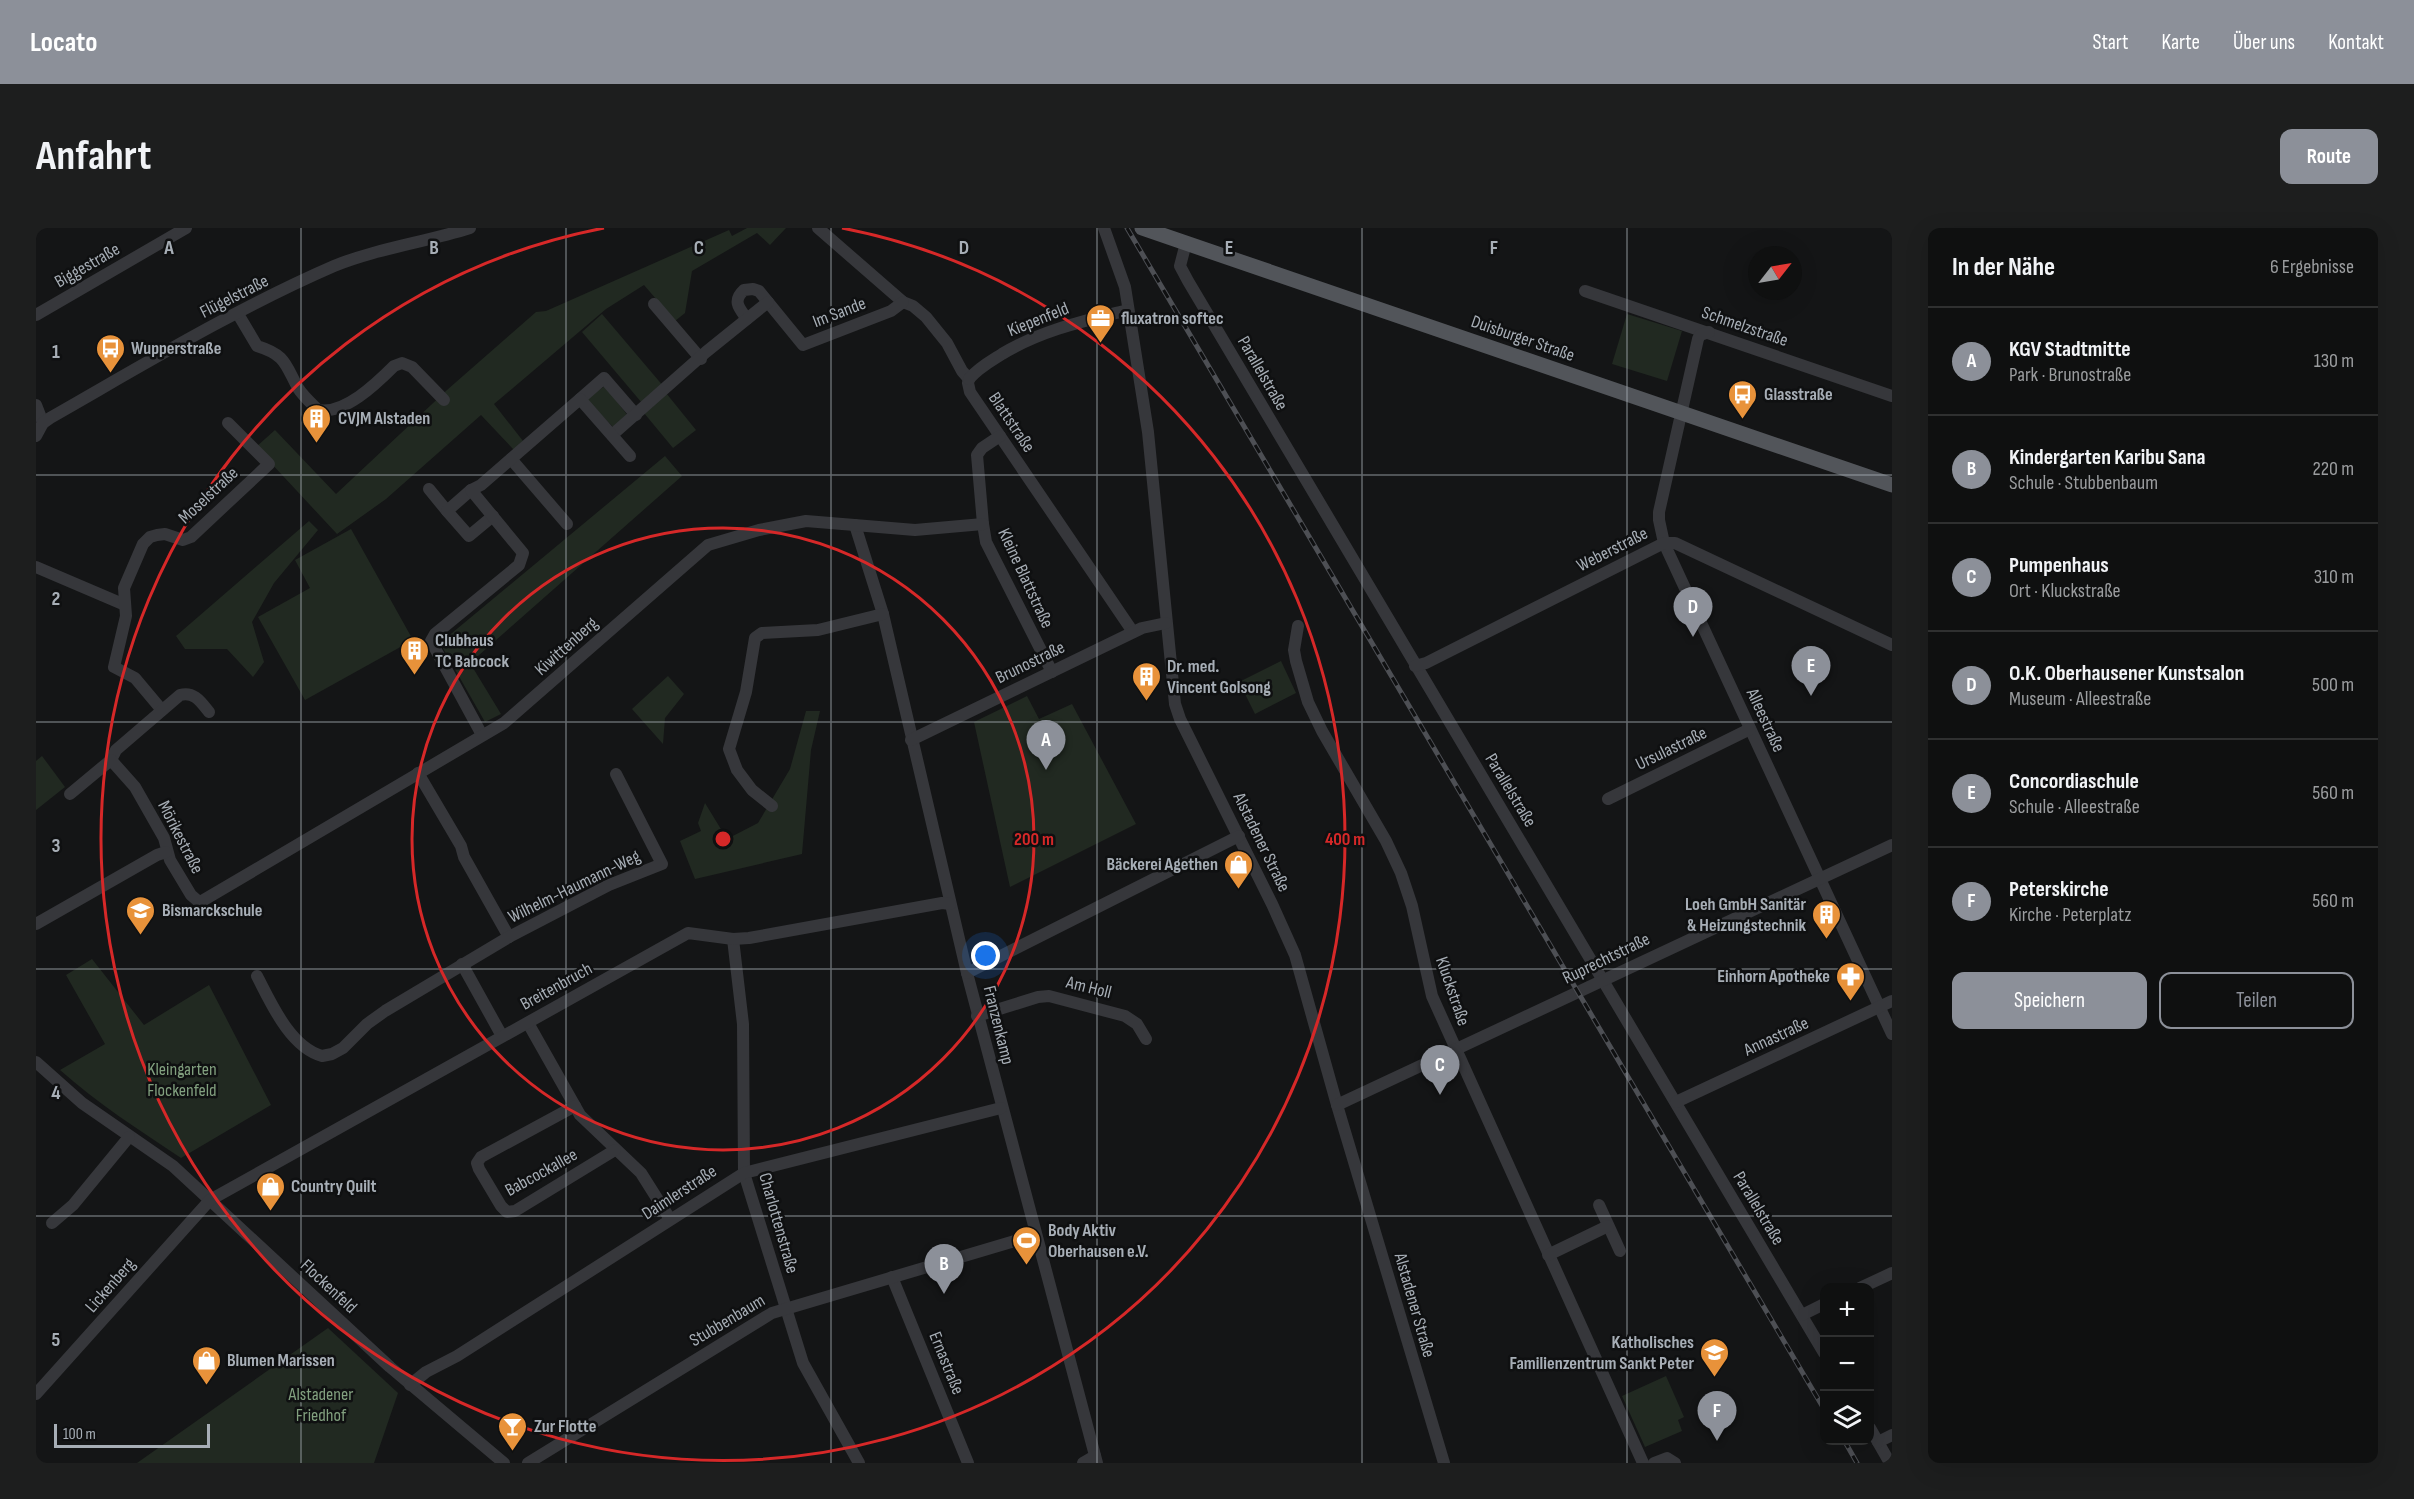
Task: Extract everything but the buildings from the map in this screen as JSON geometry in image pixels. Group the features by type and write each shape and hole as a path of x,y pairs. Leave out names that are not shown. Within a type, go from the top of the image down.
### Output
{"main road":[{"name":"Duisburger Straße","path":"1146,229 1892,485"}],"street":[{"name":"Biggestraße","path":"36,315 186,228"},
{"name":"Flügelstraße","path":"43,423 180,344 340,264 470,228"},
{"name":"Blattstraße","path":"818,228 903,302 913,306 926,317 947,343 962,371 969,379 968,388 1133,632"},
{"name":"Alstadener Straße","path":"1104,228 1119,268 1128,310 1151,455 1166,623 1178,714 1295,955 1337,1105 1444,1463"},
{"name":"Parallelstraße","path":"1186,243 1180,266 1820,1346"},
{"name":"Im Sande","path":"747,319 737,302 741,292 747,289 757,290 803,345 891,311 903,302"},
{"name":"Schmelzstraße","path":"1585,291 1892,396"},
{"path":"612,435 768,302"},
{"path":"654,304 701,359"},
{"name":"Kiepenfeld","path":"969,379 996,357 1031,338 1070,324 1128,310"},
{"path":"238,314 257,346 274,351 290,369 299,390 318,410 330,411 346,406 394,366 402,363 412,367 444,400"},
{"path":"1682,413 1698,339 1700,335 1709,332"},
{"path":"447,511 471,490 481,485 604,378 636,415"},
{"path":"580,399 630,456"},
{"path":"36,405 43,423 36,436"},
{"name":"Alleestraße","path":"1682,413 1659,512 1664,543 1892,1034"},
{"name":"Moselstraße","path":"161,709 135,678 114,667 126,616 124,588 147,540 165,534 179,540 192,537 269,464 228,423"},
{"name":"Kleine Blattstraße","path":"1000,436 982,448 977,455 982,524 989,547 1052,672"},
{"path":"511,459 567,524"},
{"path":"429,489 469,536 493,516"},
{"path":"471,490 523,553 522,561 435,634 431,641 482,735"},
{"name":"Kiwittenberg","path":"198,901 418,773 521,710 704,547 759,530 806,521 915,530 982,524"},
{"name":"Franzenkamp","path":"855,525 883,614 967,973 1096,1460"},
{"name":"Weberstraße","path":"1415,666 1426,663 1664,543 1675,543 1892,645"},
{"path":"36,567 125,605"},
{"path":"772,806 752,790 737,770 729,749 746,692 755,638 762,633 818,630 883,614"},
{"name":"Brunostraße","path":"911,740 1133,632 1148,626 1166,623"},
{"name":"Kluckstraße","path":"1298,626 1294,650 1303,687 1317,722 1386,841 1401,873 1412,906 1427,980 1454,1048 1643,1463"},
{"path":"70,794 111,760 116,750 180,694 188,693 209,712"},
{"name":"Ursulastraße","path":"1608,799 1750,729"},
{"name":"Mörikestraße","path":"111,760 135,787 164,838 166,852 191,896 198,901"},
{"name":"Wilhelm-Haumann-Weg","path":"418,773 461,846 464,857 509,937"},
{"name":"Wilhelm-Haumann-Weg","path":"257,976 280,1021 307,1049 318,1055 327,1056 343,1048 377,1016 462,964 609,885 662,864 616,774"},
{"path":"967,973 1239,836"},
{"name":"Ruprechtstraße","path":"1337,1105 1454,1048 1892,845"},
{"path":"36,924 166,852"},
{"name":"Breitenbruch","path":"210,1200 688,933 733,939 942,903 950,904"},
{"name":"Charlottenstraße","path":"733,939 743,1024 744,1173 803,1363 859,1463"},
{"path":"462,964 502,1036"},
{"name":"Am Holl","path":"978,1016 1031,999 1049,996 1125,1016 1137,1024 1146,1039"},
{"name":"Annastraße","path":"1676,1102 1892,1002"},
{"name":"Babcockallee","path":"528,1023 585,1121 644,1178 670,1219"},
{"name":"Flockenfeld","path":"36,1062 82,1103 173,1166 410,1385 504,1463"},
{"name":"Babcockallee","path":"575,1106 481,1157 477,1163 479,1169 501,1206 507,1212 515,1211 615,1150"},
{"name":"Daimlerstraße","path":"410,1385 426,1372 457,1356 744,1173 1001,1108"},
{"path":"52,1222 73,1205 129,1137"},
{"name":"Lickenberg","path":"36,1394 210,1200"},
{"path":"1599,1205 1620,1251"},
{"path":"1548,1254 1608,1226"},
{"name":"Stubbenbaum","path":"528,1463 772,1313 1035,1235"},
{"path":"1869,1283 1892,1273"},
{"name":"Ernastraße","path":"892,1277 968,1463"},
{"path":"1802,1315 1820,1306"},
{"path":"1878,1442 1892,1435"},
{"path":"1874,1436 1890,1463"},
{"path":"1654,1463 1670,1458 1675,1463"},
{"path":"1083,1463 1096,1460"}],"green space":[{"path":"747,228 786,228 770,245 757,233 692,271 685,313 675,321 644,285 606,309 494,404 523,441 514,450 481,415 386,499 337,534 256,447 275,430 336,494 447,390 536,312 546,311 729,230 732,236"},
{"path":"602,314 664,387 642,403 582,332"},
{"path":"1627,314 1682,331 1667,381 1612,364"},
{"path":"605,386 628,416 614,428 587,400"},
{"path":"666,393 696,430 673,448 644,413"},
{"path":"665,456 682,476 470,663 501,714 485,722 440,643"},
{"path":"309,521 318,530 274,583 252,622 264,662 253,677 227,649 185,649 176,636"},
{"path":"351,529 413,640 305,700 258,617 310,588 295,560"},
{"path":"1281,661 1296,693 1255,714 1239,682"},
{"path":"668,676 684,694 665,718 663,744 632,709"},
{"path":"1027,696 1039,719 1072,704 1136,824 1010,887 974,722"},
{"path":"806,711 820,711 811,750 802,854 695,879 680,841 701,831 698,823 705,803 727,839 758,823 790,769"},
{"path":"42,756 65,787 36,810 36,761"},
{"name":"Kleingarten Flockenfeld","path":"92,959 144,1025 209,985 271,1105 181,1158 74,1082 60,1070 105,1044 66,975"},
{"name":"Alstadener Friedhof","path":"328,1328 398,1393 374,1463 137,1463"},
{"path":"1666,1376 1684,1417 1678,1420 1682,1431 1645,1447 1622,1396"}],"railway":[{"path":"1127,228 1820,1402"},
{"path":"1847,1445 1857,1463"}],"place":[{"name":"fluxatron softec","path":"1100,344"},
{"name":"Wupperstraße","path":"110,374"},
{"name":"Glasstraße","path":"1743,420"},
{"name":"CVJM Alstaden","path":"317,444"},
{"name":"O.K. Oberhausener Kunstsalon","path":"1693,637"},
{"name":"Clubhaus TC Babcock","path":"414,676"},
{"name":"Concordiaschule","path":"1811,696"},
{"name":"Dr. med. Vincent Golsong","path":"1146,702"},
{"name":"KGV Stadtmitte","path":"1046,770"},
{"name":"Bäckerei Agethen","path":"1239,890"},
{"name":"Bismarckschule","path":"141,936"},
{"name":"Loeh GmbH Sanitär & Heizungstechnik","path":"1827,940"},
{"name":"Einhorn Apotheke","path":"1851,1002"},
{"name":"Pumpenhaus","path":"1440,1095"},
{"name":"Country Quilt","path":"270,1212"},
{"name":"Body Aktiv Oberhausen e.V.","path":"1027,1266"},
{"name":"Kindergarten Karibu Sana","path":"944,1294"},
{"name":"Katholisches Familienzentrum Sankt Peter","path":"1715,1378"},
{"name":"Blumen Marissen","path":"206,1386"},
{"name":"Peterskirche","path":"1717,1441"},
{"name":"Zur Flotte","path":"513,1452"}]}
